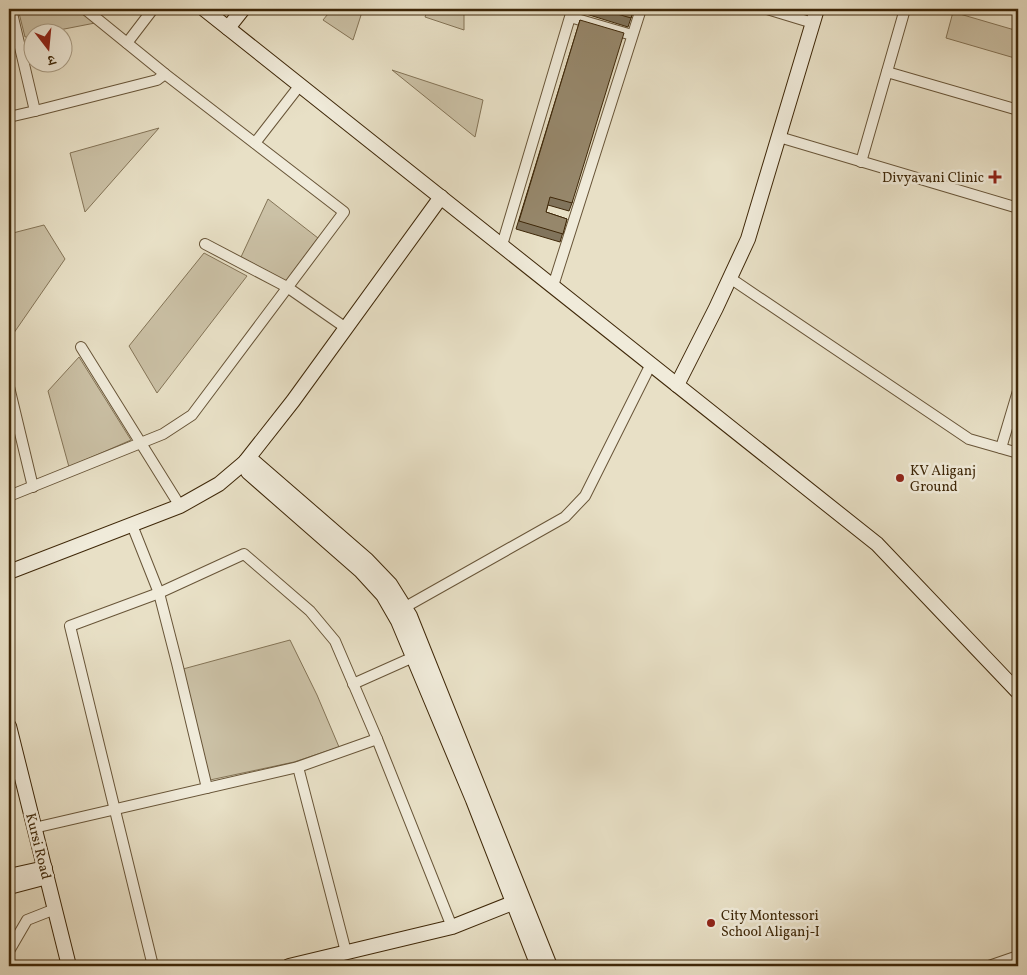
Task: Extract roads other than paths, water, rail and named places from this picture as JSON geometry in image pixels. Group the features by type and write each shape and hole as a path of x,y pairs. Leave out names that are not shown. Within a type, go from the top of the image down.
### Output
{"street":[{"path":"11,9 35,111"},
{"path":"9,496 163,434 192,415 344,212 165,74 85,9"},
{"path":"127,43 153,9"},
{"path":"204,9 877,544 1018,692"},
{"path":"228,28 243,9"},
{"path":"554,286 641,9"},
{"path":"767,9 813,23"},
{"path":"677,385 748,239 817,9"},
{"path":"861,162 904,9"},
{"path":"502,245 570,17 632,35"},
{"path":"887,72 1018,110"},
{"path":"9,117 157,80 165,74"},
{"path":"255,143 300,85"},
{"path":"778,137 1018,208"},
{"path":"9,572 180,506 219,484 245,462 293,401 441,197"},
{"path":"205,244 287,287 346,328"},
{"path":"730,278 969,439 1018,453"},
{"path":"81,346 180,506"},
{"path":"399,610 565,517 585,496 651,364"},
{"path":"9,387 33,487"},
{"path":"1001,448 1018,391"},
{"path":"245,462 254,462 367,560 390,584 399,610 410,616 419,655 518,901 550,966"},
{"path":"132,525 158,593 207,788"},
{"path":"154,966 70,626 158,593 244,554 310,611 335,642 377,739 452,926"},
{"path":"353,684 419,655"},
{"name":"Kursi Road","path":"9,726 69,966"},
{"path":"34,828 298,768 377,739"},
{"path":"298,768 346,952"},
{"path":"9,876 46,873"},
{"path":"9,887 46,873"},
{"path":"289,966 452,926 518,901"},
{"path":"518,901 538,966"},
{"path":"9,951 27,920 55,909"},
{"path":"989,966 1018,956"}],"place":[{"name":"Divyavani Clinic","path":"995,177"},
{"name":"KV Aliganj Ground","path":"900,478"},
{"name":"City Montessori School Aliganj-I","path":"711,923"}]}
